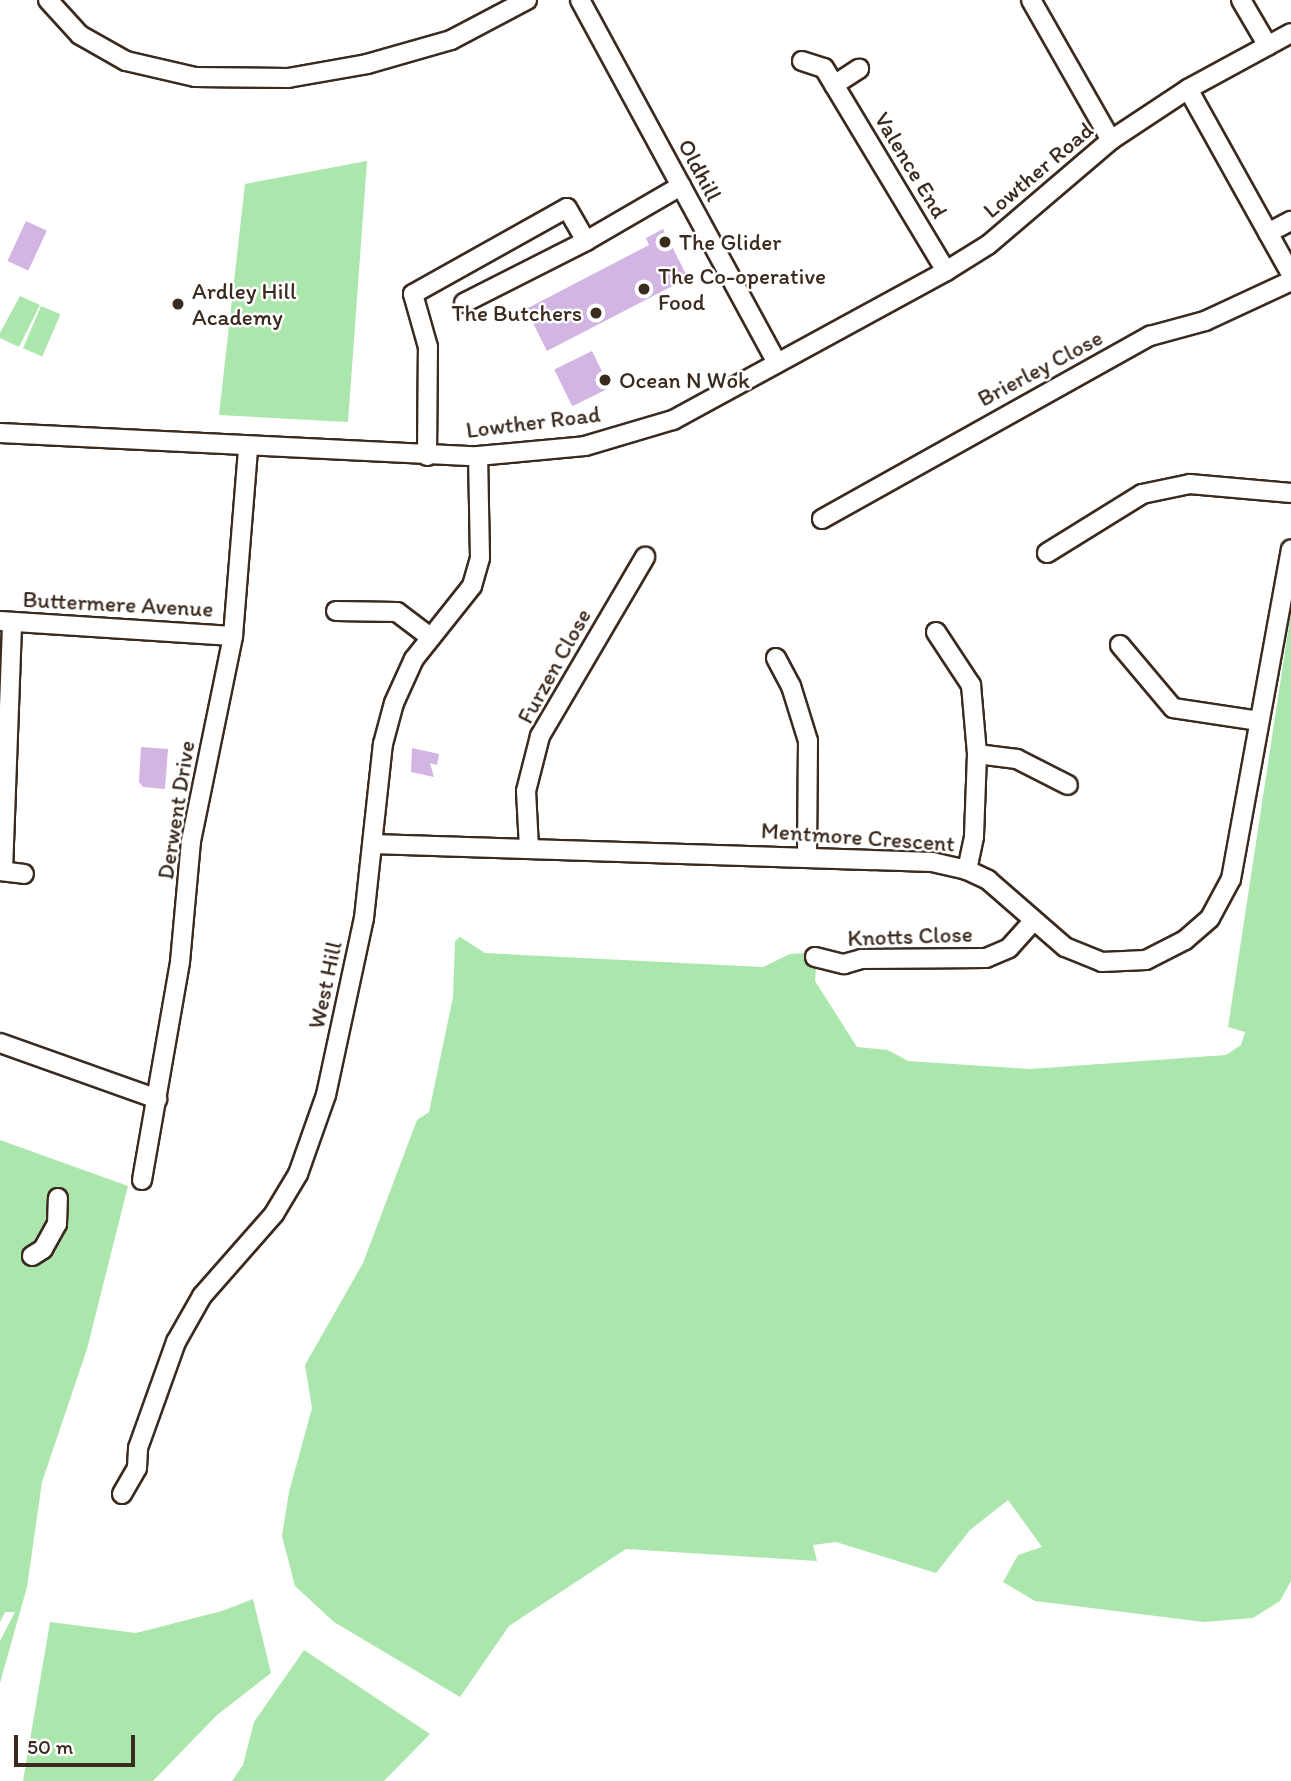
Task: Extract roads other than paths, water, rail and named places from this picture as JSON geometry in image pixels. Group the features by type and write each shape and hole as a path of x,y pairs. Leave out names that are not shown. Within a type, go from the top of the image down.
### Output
{"street":[{"path":"48,0 80,34 126,61 195,77 288,78 367,64 451,40 527,0"},
{"name":"Oldhill","path":"580,0 777,363"},
{"path":"1031,0 1111,140"},
{"path":"1241,0 1268,46"},
{"name":"Lowther Road","path":"0,433 248,448 478,456 585,446 673,420 946,271 988,245 1111,140 1188,89 1291,33"},
{"name":"Valence End","path":"802,61 824,68 946,271"},
{"path":"834,85 859,69"},
{"path":"1188,89 1291,274"},
{"path":"464,303 586,241 681,186"},
{"path":"427,456 428,347 413,294 567,208 586,241"},
{"path":"1268,233 1291,221"},
{"name":"Brierley Close","path":"822,519 1150,336 1205,321 1291,281"},
{"name":"Derwent Drive","path":"142,1180 180,962 191,841 233,636 248,448"},
{"name":"West Hill","path":"122,1494 137,1468 138,1448 176,1342 202,1296 274,1214 298,1174 326,1095 365,918 383,744 394,703 414,659 472,586 480,558 478,456"},
{"path":"1046,553 1142,494 1190,484 1291,493"},
{"name":"Mentmore Crescent","path":"372,844 807,855 932,862 967,870 988,880 1065,947 1102,962 1146,960 1185,940 1210,918 1231,878 1291,548"},
{"name":"Furzen Close","path":"528,848 526,791 540,736 645,557"},
{"path":"336,611 397,612 430,637"},
{"path":"6,622 1,871 24,874"},
{"name":"Buttermere Avenue","path":"6,622 233,636"},
{"path":"936,632 971,685 978,754 974,838 967,870"},
{"path":"1120,645 1173,708 1259,721"},
{"path":"776,658 791,686 808,741 807,855"},
{"path":"978,754 1017,759 1068,785"},
{"name":"Knotts Close","path":"815,957 844,964 861,959 986,958 1009,948 1033,921"},
{"path":"0,1042 157,1099"},
{"path":"32,1256 43,1249 57,1224 58,1198"}],"place":[{"name":"The Glider","path":"665,242"},
{"name":"The Co-operative Food","path":"644,289"},
{"name":"Ardley Hill Academy","path":"178,304"},
{"name":"The Butchers","path":"596,313"},
{"name":"Ocean N Wok","path":"605,380"}]}
